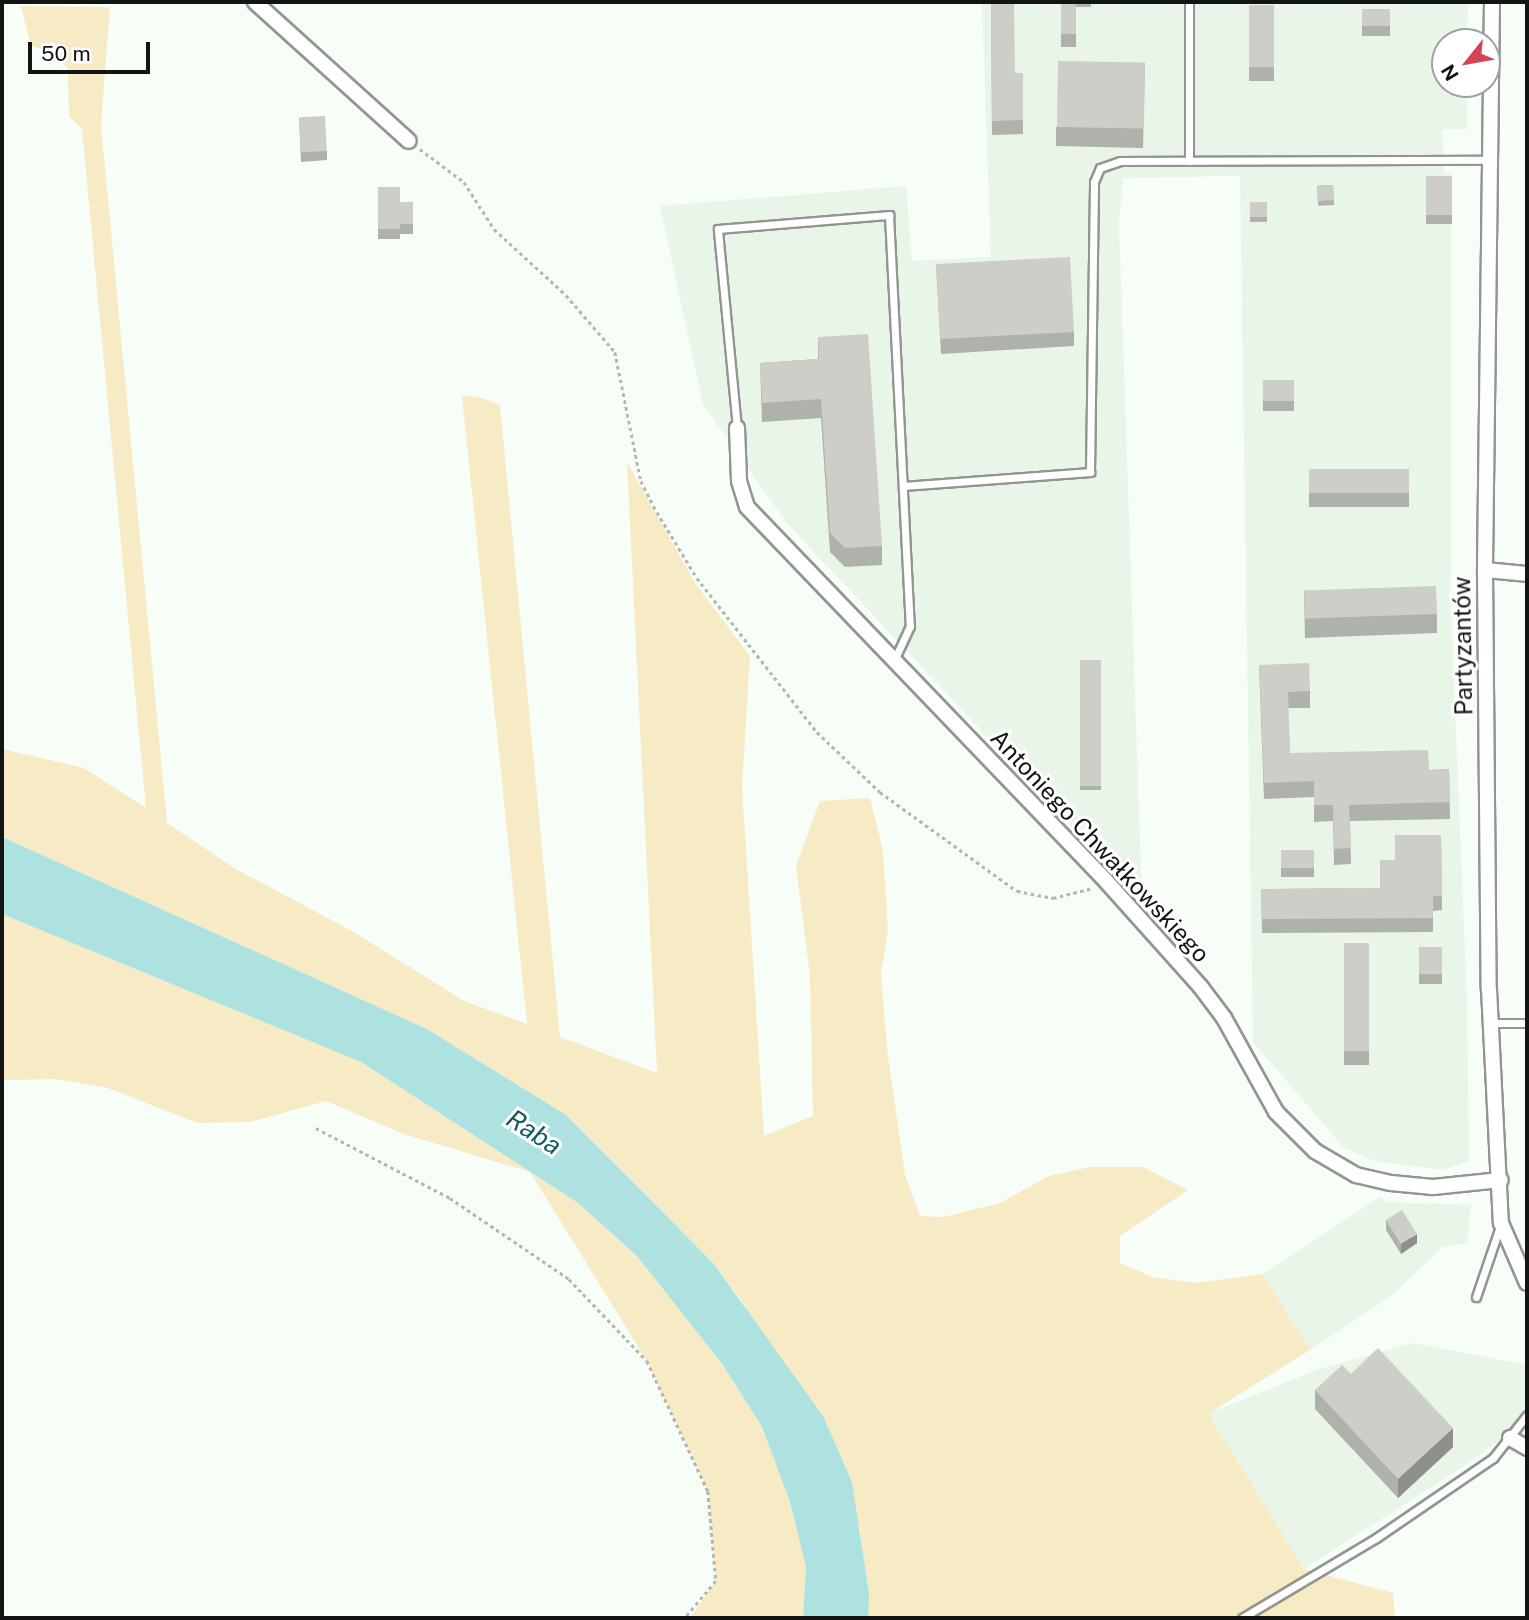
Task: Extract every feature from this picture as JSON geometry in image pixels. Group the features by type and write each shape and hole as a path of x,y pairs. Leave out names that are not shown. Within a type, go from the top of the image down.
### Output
{"street":[{"path":"255,2 409,141"},
{"name":"Partyzantów","path":"1492,2 1485,570 1492,1023 1501,1223 1527,1283"},
{"name":"Antoniego Chwałkowskiego","path":"737,428 739,481 747,507 1106,881 1200,986 1224,1018 1276,1112 1315,1151 1356,1175 1391,1183 1433,1187 1501,1180"},
{"path":"1485,570 1527,574"},
{"path":"1510,1438 1527,1448"}],"lane":[{"path":"1189,2 1189,161"},
{"path":"903,486 1090,472 1094,182 1100,168 1120,161 1490,160"},
{"path":"737,428 718,229 889,215 910,626 893,662"},
{"path":"1492,1023 1527,1023"},
{"path":"1476,1297 1501,1223"},
{"path":"1242,1618 1376,1538 1493,1458 1527,1415"}],"path":[{"path":"409,141 464,182 494,229 566,295 615,352 625,383 635,456 657,512 697,578 817,732 880,792 1017,891 1053,898 1082,894 1106,881"},
{"path":"316,1128 450,1198 569,1279 647,1361 708,1491 716,1581 685,1618"}],"shaded area":[{"path":"982,2 1468,2 1467,28 1431,28 1431,98 1467,98 1467,129 1442,129 1444,173 1451,174 1451,613 1467,1001 1469,1161 1443,1170 1374,1161 1343,1147 1253,1042 1240,176 1123,178 1119,224 1142,902 786,522 703,404 660,206 906,186 912,261 991,257"},
{"path":"21,6 110,7 101,125 167,823 234,868 352,931 464,1001 527,1024 462,396 479,397 500,405 560,1037 657,1073 627,462 695,583 750,656 742,786 764,1136 813,1116 810,975 796,866 820,801 870,798 883,851 888,930 881,972 887,1049 905,1175 920,1216 944,1217 1000,1203 1049,1176 1090,1167 1143,1167 1188,1190 1120,1236 1120,1263 1152,1277 1195,1283 1263,1274 1310,1350 1208,1414 1304,1569 1393,1593 1395,1618 868,1618 860,1529 742,1301 714,1264 566,1115 427,1029 2,837 2,749 84,768 146,808 82,129 69,116 68,69 50,51 31,46"},
{"path":"2,914 361,1062 530,1172 404,1134 326,1101 250,1122 197,1123 108,1088 56,1079 2,1080"},
{"path":"530,1172 578,1203 637,1256 723,1365 762,1427 790,1502 806,1567 803,1618 690,1618 716,1581 708,1491 647,1361"},
{"path":"1380,1197 1387,1202 1471,1205 1467,1243 1443,1247 1390,1297 1310,1350 1263,1274"},
{"path":"1413,1343 1527,1365 1527,1409 1504,1437 1470,1462 1304,1569 1207,1414 1319,1369"}],"water":[{"name":"Raba","path":"2,837 427,1029 566,1115 714,1264 823,1416 852,1482 869,1593 868,1618 803,1618 806,1567 790,1502 762,1427 723,1365 637,1256 578,1203 361,1062 2,914"}],"building":[{"path":"991,2 1014,2 1015,73 1023,73 1023,120 992,121"},
{"path":"1061,2 1076,2 1076,34 1061,34"},
{"path":"1249,5 1274,5 1274,67 1249,67"},
{"path":"1362,9 1390,9 1390,26 1362,26"},
{"path":"1058,61 1145,63 1144,129 1057,127"},
{"path":"325,116 327,151 301,152 299,117"},
{"path":"1426,176 1452,176 1452,215 1426,215"},
{"path":"1333,185 1334,200 1318,201 1317,186"},
{"path":"378,187 400,187 400,202 413,202 413,224 400,224 400,229 378,229"},
{"path":"1250,202 1267,202 1267,217 1250,217"},
{"path":"1070,257 1074,332 940,339 936,264"},
{"path":"868,334 882,546 845,548 830,533 821,399 762,403 760,363 819,359 818,337"},
{"path":"1263,380 1294,380 1294,401 1263,401"},
{"path":"1309,469 1409,469 1409,493 1309,493"},
{"path":"1436,586 1437,614 1305,619 1304,591"},
{"path":"1080,660 1101,660 1101,786 1080,786"},
{"path":"1309,663 1310,691 1288,692 1290,753 1428,750 1429,770 1449,769 1450,802 1349,805 1351,848 1334,849 1333,805 1314,805 1314,781 1264,783 1259,665"},
{"path":"1395,835 1441,835 1442,896 1433,896 1433,918 1262,919 1261,889 1380,888 1380,860 1395,860"},
{"path":"1281,850 1314,850 1314,868 1281,868"},
{"path":"1344,943 1369,943 1369,1051 1344,1051"},
{"path":"1419,947 1442,947 1442,974 1419,974"},
{"path":"1402,1210 1417,1234 1401,1244 1386,1220"},
{"path":"1378,1348 1453,1428 1398,1479 1315,1390 1342,1365 1351,1374"}]}
